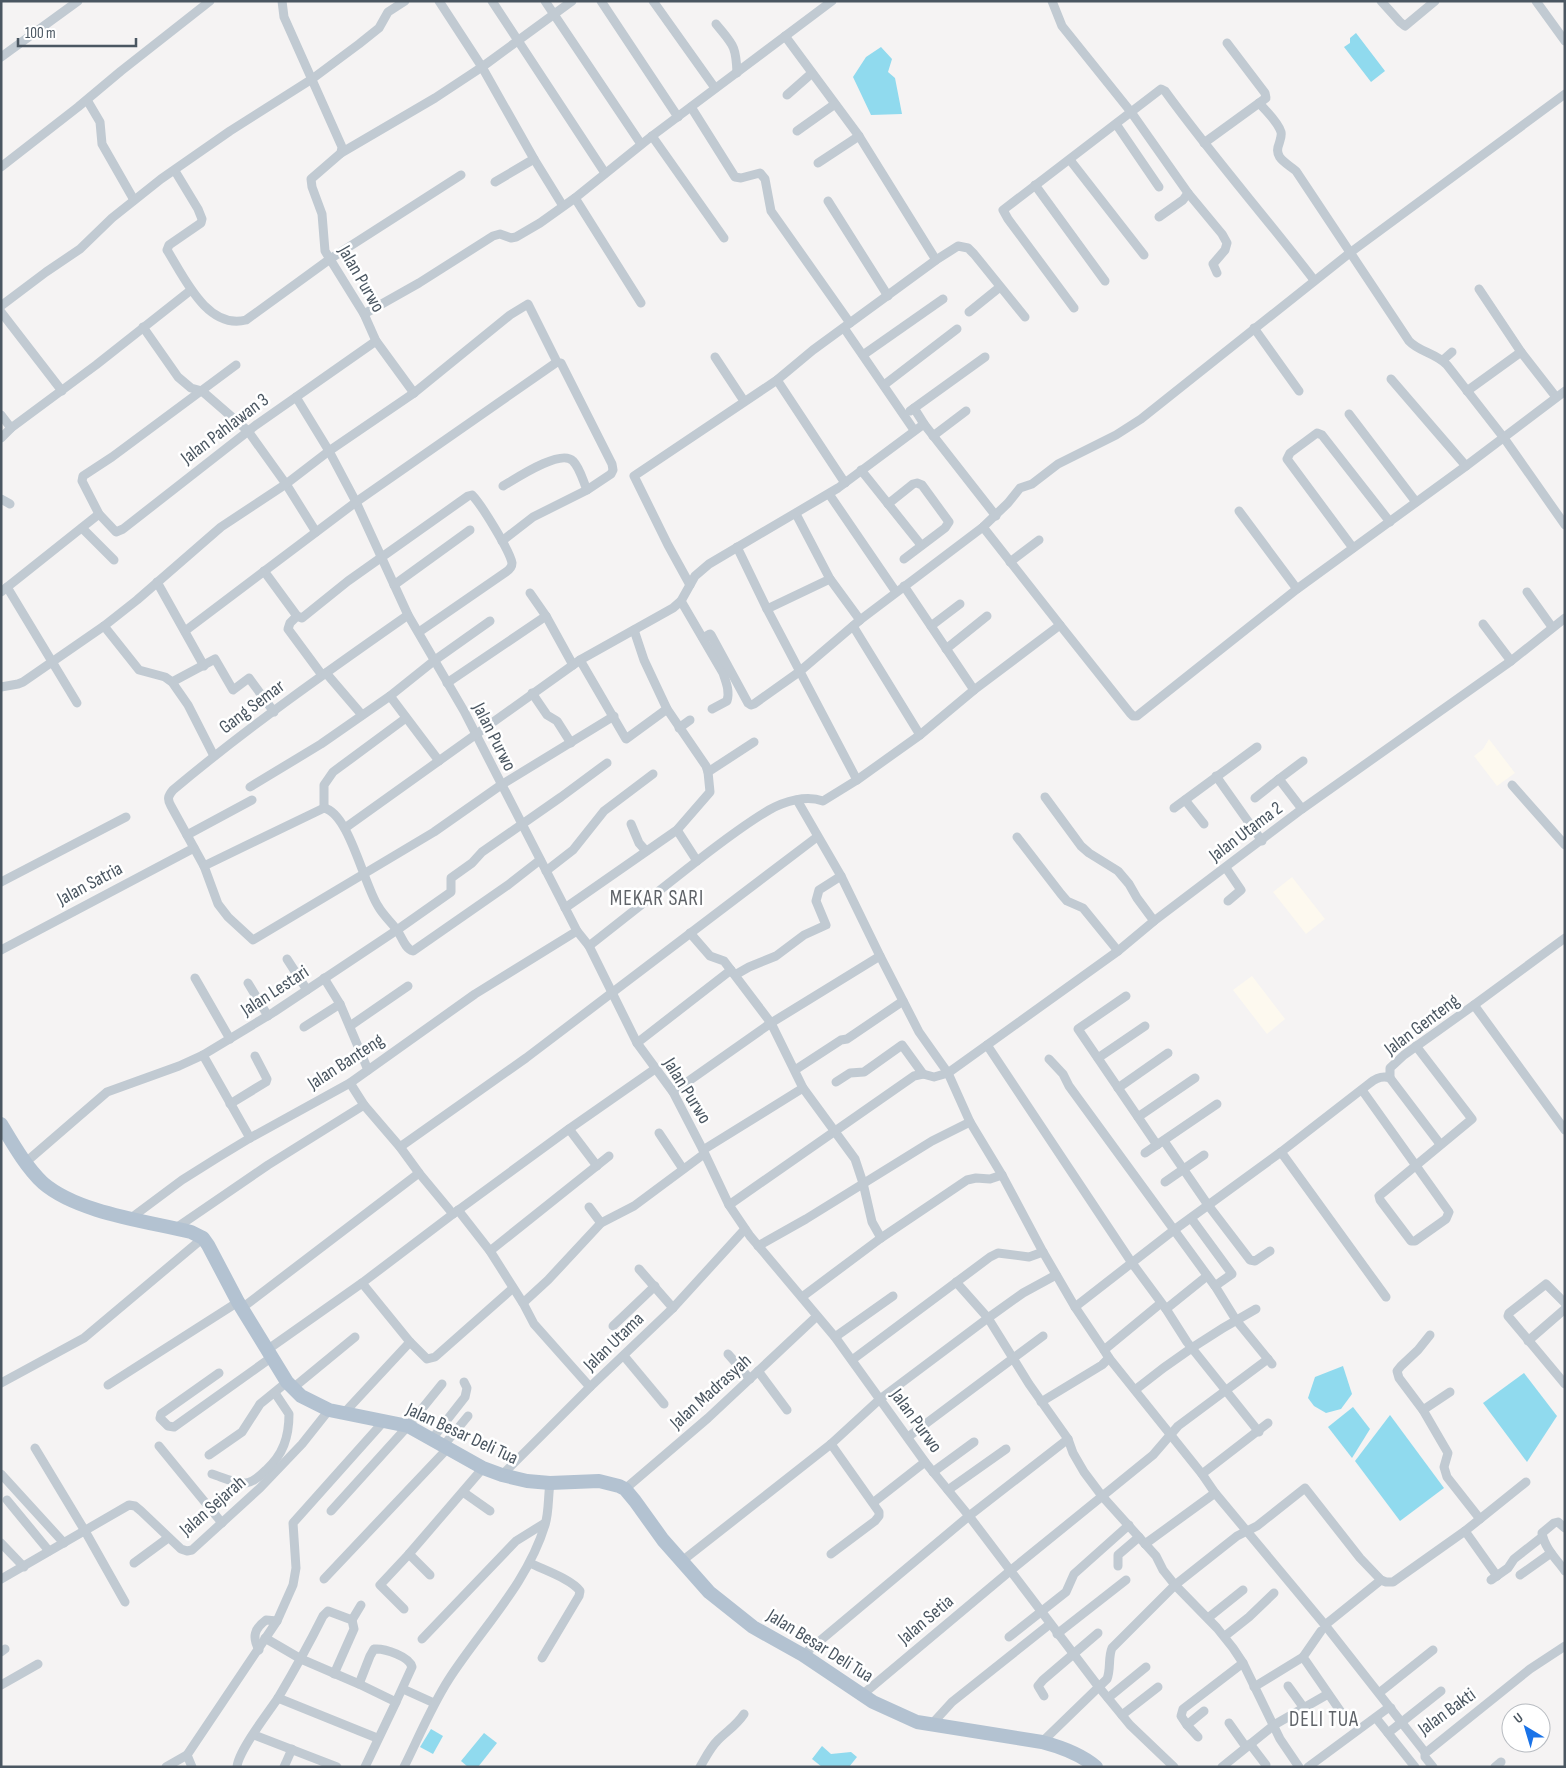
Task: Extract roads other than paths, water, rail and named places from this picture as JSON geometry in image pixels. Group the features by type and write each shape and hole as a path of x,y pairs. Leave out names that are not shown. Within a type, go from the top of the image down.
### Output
{"main road":[{"path":"1,1124 26,1162 42,1181 61,1195 89,1207 176,1228 197,1234 203,1238"},
{"name":"Jalan Besar Deli Tua","path":"203,1238 240,1305 290,1385 301,1396 329,1410 408,1426 483,1468 502,1475 527,1481 550,1483 599,1481 612,1483 624,1489 635,1501 663,1540 710,1592 753,1627 803,1655 862,1695 911,1720 1058,1746 1089,1761 1096,1767"}],"street":[{"path":"1,57 78,1"},
{"path":"1,167 210,1"},
{"path":"282,1 284,17 342,147 341,152"},
{"path":"1,306 80,249 134,200 230,130 312,79 379,28 388,12 405,1"},
{"path":"440,1 482,67 563,206"},
{"path":"492,1 605,173"},
{"path":"545,1 641,144"},
{"path":"341,152 430,101 482,67 572,1"},
{"path":"601,1 678,117"},
{"path":"653,1 715,88"},
{"path":"364,314 419,283 493,236 500,234 511,238 516,237 575,198 641,144 832,1"},
{"path":"1052,1 1062,26 1132,112 1188,193 1222,234 1227,243 1225,250 1212,264 1217,273"},
{"path":"1381,1 1405,26 1435,1"},
{"path":"1536,1 1565,41"},
{"path":"716,24 732,42 736,50 737,73"},
{"path":"785,36 859,136 936,260"},
{"path":"1204,142 1266,98 1227,43"},
{"path":"787,95 812,73"},
{"path":"1074,308 1003,212 1035,185 1161,89 1264,215 1314,280"},
{"path":"703,638 711,635 748,703 751,705 799,672 856,623 983,527 996,516 1020,488 1032,484 1058,464 1141,419 1314,280 1565,94"},
{"path":"87,100 100,122 102,144 134,200"},
{"path":"1259,103 1281,130 1277,153 1286,164 1296,171 1409,341 1443,360 1504,438 1565,525"},
{"path":"797,131 835,104"},
{"path":"691,107 737,178 760,172 763,175 771,212 847,326 863,355 914,430"},
{"path":"1116,124 1159,187"},
{"path":"652,136 724,238"},
{"path":"818,163 859,136"},
{"name":"Jalan Purwo","path":"341,152 311,179 322,214 323,246 364,314 376,341 414,393"},
{"path":"495,182 534,159"},
{"path":"1070,160 1144,256"},
{"path":"174,171 198,209 202,219 201,222 169,245 167,249 191,290 214,314 228,320 240,322 246,320 330,259 460,175"},
{"path":"1035,185 1105,281"},
{"path":"1159,217 1183,200 1188,193"},
{"path":"575,198 641,303"},
{"path":"828,201 888,296"},
{"path":"690,584 668,545 634,476 777,380 813,350 958,246 963,246 974,254 1025,317"},
{"path":"969,312 1000,287"},
{"path":"1479,289 1521,352 1556,397"},
{"path":"1,438 11,428 62,391 191,290"},
{"path":"863,355 943,299"},
{"path":"1,687 18,684 104,626 221,527 286,484 329,451 414,393 510,315 528,304 557,362 560,362 563,367 613,466 611,474 587,490 533,517 502,541"},
{"path":"1,312 62,391"},
{"path":"143,327 178,377 191,388 202,391 248,431 286,484 316,532"},
{"path":"1254,328 1299,391"},
{"path":"884,385 957,329"},
{"name":"Jalan Pahlawan 3","path":"99,514 116,532 120,532 248,431 376,341"},
{"path":"1443,360 1452,352"},
{"path":"1467,391 1521,352"},
{"path":"715,357 744,401"},
{"path":"904,416 986,357"},
{"path":"185,631 356,502 557,362"},
{"path":"77,703 4,590 99,514 82,481 83,476 112,457 236,365"},
{"path":"1391,379 1466,466"},
{"path":"777,380 845,483"},
{"path":"983,527 1130,713 1133,716 1137,716 1297,589 1504,438 1565,391"},
{"name":"Jalan Purwo","path":"296,397 329,451 356,502 408,614 476,734 577,931 589,946 638,1043 673,1092 729,1205 758,1246 835,1337 925,1462 969,1516 1073,1655 1134,1729 1174,1767"},
{"path":"914,408 924,424 996,516"},
{"path":"934,436 966,410"},
{"path":"1349,414 1416,502"},
{"path":"1,415 11,428"},
{"path":"345,828 577,662 673,608 681,601 700,571 737,547 829,494 924,424"},
{"path":"1353,548 1287,459 1290,453 1317,433 1322,435 1390,522"},
{"path":"503,486 537,467 561,457 574,462 587,490"},
{"path":"861,470 921,545"},
{"path":"888,504 913,484 917,483 922,485 950,524 904,559"},
{"path":"829,494 896,592"},
{"path":"264,571 298,616 304,617 348,581 470,495 475,498 502,541 512,562 509,570 419,632"},
{"path":"1,499 10,504"},
{"path":"1239,511 1297,589"},
{"path":"796,514 830,578 920,735"},
{"path":"82,528 114,560"},
{"path":"394,585 470,530"},
{"path":"1010,562 1039,540"},
{"path":"737,547 799,672 857,780"},
{"path":"767,609 830,578"},
{"path":"157,582 204,666"},
{"path":"904,586 974,690"},
{"path":"1526,592 1552,628"},
{"path":"530,593 614,716 626,739 667,709"},
{"path":"681,601 723,673 729,694 727,701 712,709"},
{"path":"931,626 960,604"},
{"name":"Gang Semar","path":"364,875 325,896 253,940 221,908 204,866 168,798 173,790 214,756 408,614"},
{"path":"298,616 290,623 288,629 324,674 362,715"},
{"path":"447,683 546,616"},
{"path":"946,649 987,616"},
{"name":"Jalan Utama 2","path":"948,1073 1118,951 1154,921 1302,810 1512,661 1565,618"},
{"path":"250,787 320,744 390,696 435,660 490,621"},
{"path":"1483,624 1512,661"},
{"path":"589,946 731,835 769,810 797,800 817,799 824,801 857,780 920,735 974,690 1060,625"},
{"path":"104,626 139,670 165,677 172,682 188,705 214,756"},
{"path":"565,908 677,830 710,792 708,772 702,759 667,709 644,660 634,630"},
{"path":"172,682 214,660 233,690 249,678 274,712"},
{"path":"532,693 547,715 556,721 571,743"},
{"path":"390,696 439,761"},
{"path":"364,875 434,832 501,785 614,716"},
{"path":"324,808 324,785 333,772 406,718"},
{"path":"679,728 690,720"},
{"path":"708,772 754,742"},
{"path":"1174,808 1257,747"},
{"path":"1255,798 1303,761"},
{"path":"523,824 607,763"},
{"path":"546,872 573,850 604,811 653,774"},
{"path":"1216,776 1262,841"},
{"path":"1279,779 1302,810"},
{"path":"1512,785 1565,845"},
{"path":"1045,797 1082,846 1089,853 1118,871 1154,921"},
{"path":"187,835 243,803 252,800"},
{"path":"797,800 841,876 919,1032 948,1073 970,1122 1002,1175 1075,1307 1107,1354 1169,1435 1248,1531 1323,1628 1391,1708"},
{"path":"1185,800 1204,824"},
{"path":"204,866 324,808 330,810 345,828 378,906 397,930 409,950 413,951 508,885 540,860"},
{"path":"1,882 126,817"},
{"name":"Jalan Lestari","path":"26,1162 107,1092 179,1066 230,1040 397,930 451,892 451,878 472,863 482,852 523,824"},
{"path":"631,824 639,843 646,851"},
{"path":"677,830 697,861"},
{"path":"400,1147 526,1058 817,837"},
{"path":"1017,837 1067,901 1084,908 1118,951"},
{"name":"Jalan Satria","path":"1,950 194,848"},
{"path":"1226,868 1241,890 1228,901"},
{"path":"638,1043 733,973 776,956 804,935 826,925 816,901 819,890 841,876"},
{"name":"Jalan Banteng","path":"131,1218 182,1180 250,1138 350,1082 475,994 577,931"},
{"path":"690,933 710,956 724,961 771,1023 803,1088 855,1160 863,1183 872,1222 881,1238"},
{"name":"Jalan Genteng","path":"1075,1307 1174,1230 1378,1078 1390,1078 1389,1071 1392,1065 1565,938"},
{"path":"673,1092 771,1023 880,956"},
{"path":"287,959 307,990"},
{"path":"195,978 230,1040"},
{"path":"324,978 340,1004 368,1070"},
{"path":"248,983 268,1016"},
{"path":"350,1026 408,986"},
{"path":"1126,996 1078,1030 1138,1117 1184,1170 1208,1205 1252,1262 1270,1251"},
{"path":"795,1070 841,1040 847,1039 903,1001"},
{"path":"304,1027 340,1004"},
{"path":"1474,1005 1565,1130"},
{"path":"1098,1058 1145,1026"},
{"path":"836,1082 850,1072 864,1072 902,1044 922,1074"},
{"path":"987,1045 1187,1342 1259,1432"},
{"path":"1362,1090 1415,1166 1449,1212 1446,1219 1413,1242 1379,1198 1389,1187 1415,1166 1440,1144 1471,1119 1416,1046"},
{"path":"1118,1088 1168,1054"},
{"path":"203,1055 250,1138"},
{"path":"230,1104 266,1082 267,1079 255,1056"},
{"path":"1049,1059 1063,1074 1069,1086 1208,1276 1236,1320"},
{"path":"219,1373 161,1414 160,1418 170,1427 174,1427 455,1212 655,1069"},
{"path":"729,1205 914,1076 922,1074 934,1077 948,1073"},
{"path":"1138,1117 1195,1078"},
{"path":"1390,1078 1440,1144"},
{"path":"350,1082 364,1105 400,1147 419,1173 490,1251 534,1324 590,1386"},
{"path":"523,1303 548,1280 601,1223 634,1206 704,1152 803,1088"},
{"path":"1145,1153 1217,1104"},
{"path":"176,1228 268,1165 364,1105"},
{"path":"758,1246 932,1141 970,1122"},
{"path":"569,1129 597,1166"},
{"path":"659,1133 683,1169"},
{"path":"1281,1152 1386,1297"},
{"path":"1165,1182 1204,1155"},
{"path":"490,1251 609,1156"},
{"path":"108,1385 240,1305 419,1173"},
{"path":"802,1297 881,1238 967,1180 976,1178 990,1179 1002,1175"},
{"path":"589,1208 601,1223"},
{"path":"1191,1218 1232,1274 1215,1286"},
{"name":"Jalan Utama","path":"502,1475 590,1386 673,1308 745,1229"},
{"path":"1,1383 71,1347 84,1338 203,1238"},
{"path":"852,1360 998,1253 1026,1257 1043,1252"},
{"path":"639,1269 673,1308"},
{"path":"682,1561 831,1444 880,1399 1023,1293 1056,1275"},
{"path":"1042,1402 1102,1365 1107,1354 1164,1306 1208,1276"},
{"path":"956,1282 988,1318 1068,1439 1073,1453 1084,1472 1102,1496 1156,1556 1163,1570 1175,1585 1225,1636 1243,1663 1280,1739 1300,1767"},
{"path":"362,1283 410,1342 427,1359 431,1359 513,1288"},
{"path":"1565,1303 1546,1284 1509,1313 1508,1318 1565,1384"},
{"path":"613,1326 655,1286"},
{"path":"835,1337 893,1296"},
{"path":"1135,1390 1172,1360 1256,1309"},
{"path":"1528,1341 1565,1309"},
{"name":"Jalan Madrasyah","path":"624,1489 708,1418 817,1316"},
{"name":"Jalan Setia","path":"862,1695 1153,1455 1178,1426 1270,1362 1236,1320"},
{"path":"1430,1335 1397,1371 1399,1378 1423,1410 1448,1453 1444,1467 1447,1477 1480,1519"},
{"path":"908,1437 1043,1336"},
{"path":"209,1455 242,1432 257,1408 275,1393 290,1385 355,1337"},
{"path":"345,1412 410,1342"},
{"path":"728,1354 750,1379"},
{"path":"624,1356 664,1404"},
{"path":"758,1371 787,1410"},
{"path":"441,1444 465,1397 467,1388 464,1382"},
{"path":"331,1511 408,1426 442,1384"},
{"path":"1423,1410 1450,1392"},
{"path":"212,1474 246,1483 253,1480 273,1464 281,1454 286,1443 289,1414 275,1393"},
{"name":"Jalan Sejarah","path":"2,1578 85,1531 129,1501 181,1549 190,1551 260,1488 302,1444 329,1410"},
{"path":"324,1579 441,1444 468,1416"},
{"path":"166,1767 187,1755 277,1621 293,1585 296,1568 293,1523 385,1420"},
{"path":"1202,1474 1259,1432 1268,1423"},
{"path":"803,1655 969,1516 1068,1439"},
{"path":"933,1472 974,1442"},
{"path":"831,1444 874,1502 879,1512 879,1516 831,1554"},
{"path":"159,1446 222,1523"},
{"path":"35,1448 126,1602"},
{"path":"948,1490 1006,1449"},
{"path":"874,1502 925,1462"},
{"path":"404,1609 380,1585 483,1468"},
{"path":"1,1474 64,1543"},
{"path":"1042,1742 1108,1676 1112,1648 1175,1585 1237,1536 1257,1526 1305,1488 1360,1558 1381,1580 1393,1582 1465,1531 1526,1482"},
{"path":"404,1767 434,1703 450,1677 530,1563 546,1523 550,1483"},
{"path":"463,1492 490,1511"},
{"path":"1118,1566 1118,1555 1215,1492"},
{"path":"6,1500 49,1551"},
{"path":"1465,1531 1494,1578 1542,1537 1544,1530 1558,1522 1565,1528"},
{"path":"422,1639 516,1541 546,1523"},
{"path":"1009,1638 1068,1590 1074,1574 1128,1526"},
{"path":"1542,1537 1565,1571"},
{"path":"134,1563 168,1538"},
{"path":"1,1543 24,1566"},
{"path":"1520,1575 1552,1553"},
{"path":"409,1554 430,1575"},
{"path":"530,1563 564,1579 580,1591 579,1596 542,1658"},
{"path":"1057,1634 1126,1580"},
{"path":"1254,1687 1303,1657 1323,1628 1381,1580"},
{"path":"1208,1618 1243,1590"},
{"path":"1225,1636 1249,1617 1274,1593"},
{"path":"334,1674 354,1630 352,1620 361,1605"},
{"path":"237,1767 243,1750 278,1698 325,1613 330,1611 352,1620"},
{"path":"258,1650 254,1641 255,1633 266,1620 277,1621"},
{"path":"931,1725 952,1702 1050,1624"},
{"path":"1044,1696 1038,1686 1049,1674 1098,1633"},
{"path":"265,1638 301,1659 396,1702"},
{"name":"Jalan Bakti","path":"1308,1767 1388,1708 1391,1708 1425,1755 1530,1669 1565,1646"},
{"path":"359,1684 374,1649 378,1648 407,1658 410,1661 412,1667 403,1689 365,1767"},
{"path":"1380,1693 1433,1650"},
{"path":"1303,1657 1341,1712"},
{"path":"1198,1737 1181,1716 1183,1709 1243,1663"},
{"path":"1,1685 38,1664"},
{"path":"1108,1698 1146,1667"},
{"path":"1288,1686 1304,1708"},
{"path":"1122,1715 1158,1687"},
{"path":"403,1689 434,1703"},
{"path":"1388,1733 1440,1690"},
{"path":"1222,1767 1274,1725 1328,1694"},
{"path":"278,1698 378,1738"},
{"path":"1187,1725 1204,1711"},
{"path":"700,1767 711,1748 736,1725 744,1714"},
{"path":"1376,1718 1414,1766 1425,1755 1432,1767"},
{"path":"1229,1723 1266,1765"},
{"path":"254,1735 292,1749 325,1765 337,1767"},
{"path":"284,1767 292,1749"},
{"path":"187,1755 192,1767"}],"water":[{"path":"1356,33 1385,71 1371,82 1344,47 1350,43 1350,38"},
{"path":"881,47 892,59 888,72 895,78 902,114 871,115 853,77 866,57"},
{"path":"1343,1366 1352,1394 1341,1409 1326,1413 1314,1406 1308,1398 1315,1377"},
{"path":"1524,1373 1557,1416 1527,1462 1483,1403"},
{"path":"1353,1407 1370,1429 1352,1458 1328,1427"},
{"path":"1390,1415 1444,1488 1400,1521 1355,1461"},
{"path":"431,1729 443,1736 433,1754 420,1747"},
{"path":"484,1733 497,1743 478,1767 468,1767 461,1761"},
{"path":"822,1746 831,1754 851,1752 857,1757 849,1767 822,1767 812,1759"}],"district":[{"name":"MEKAR SARI","path":"657,898"},
{"name":"DELI TUA","path":"1324,1719"}]}
